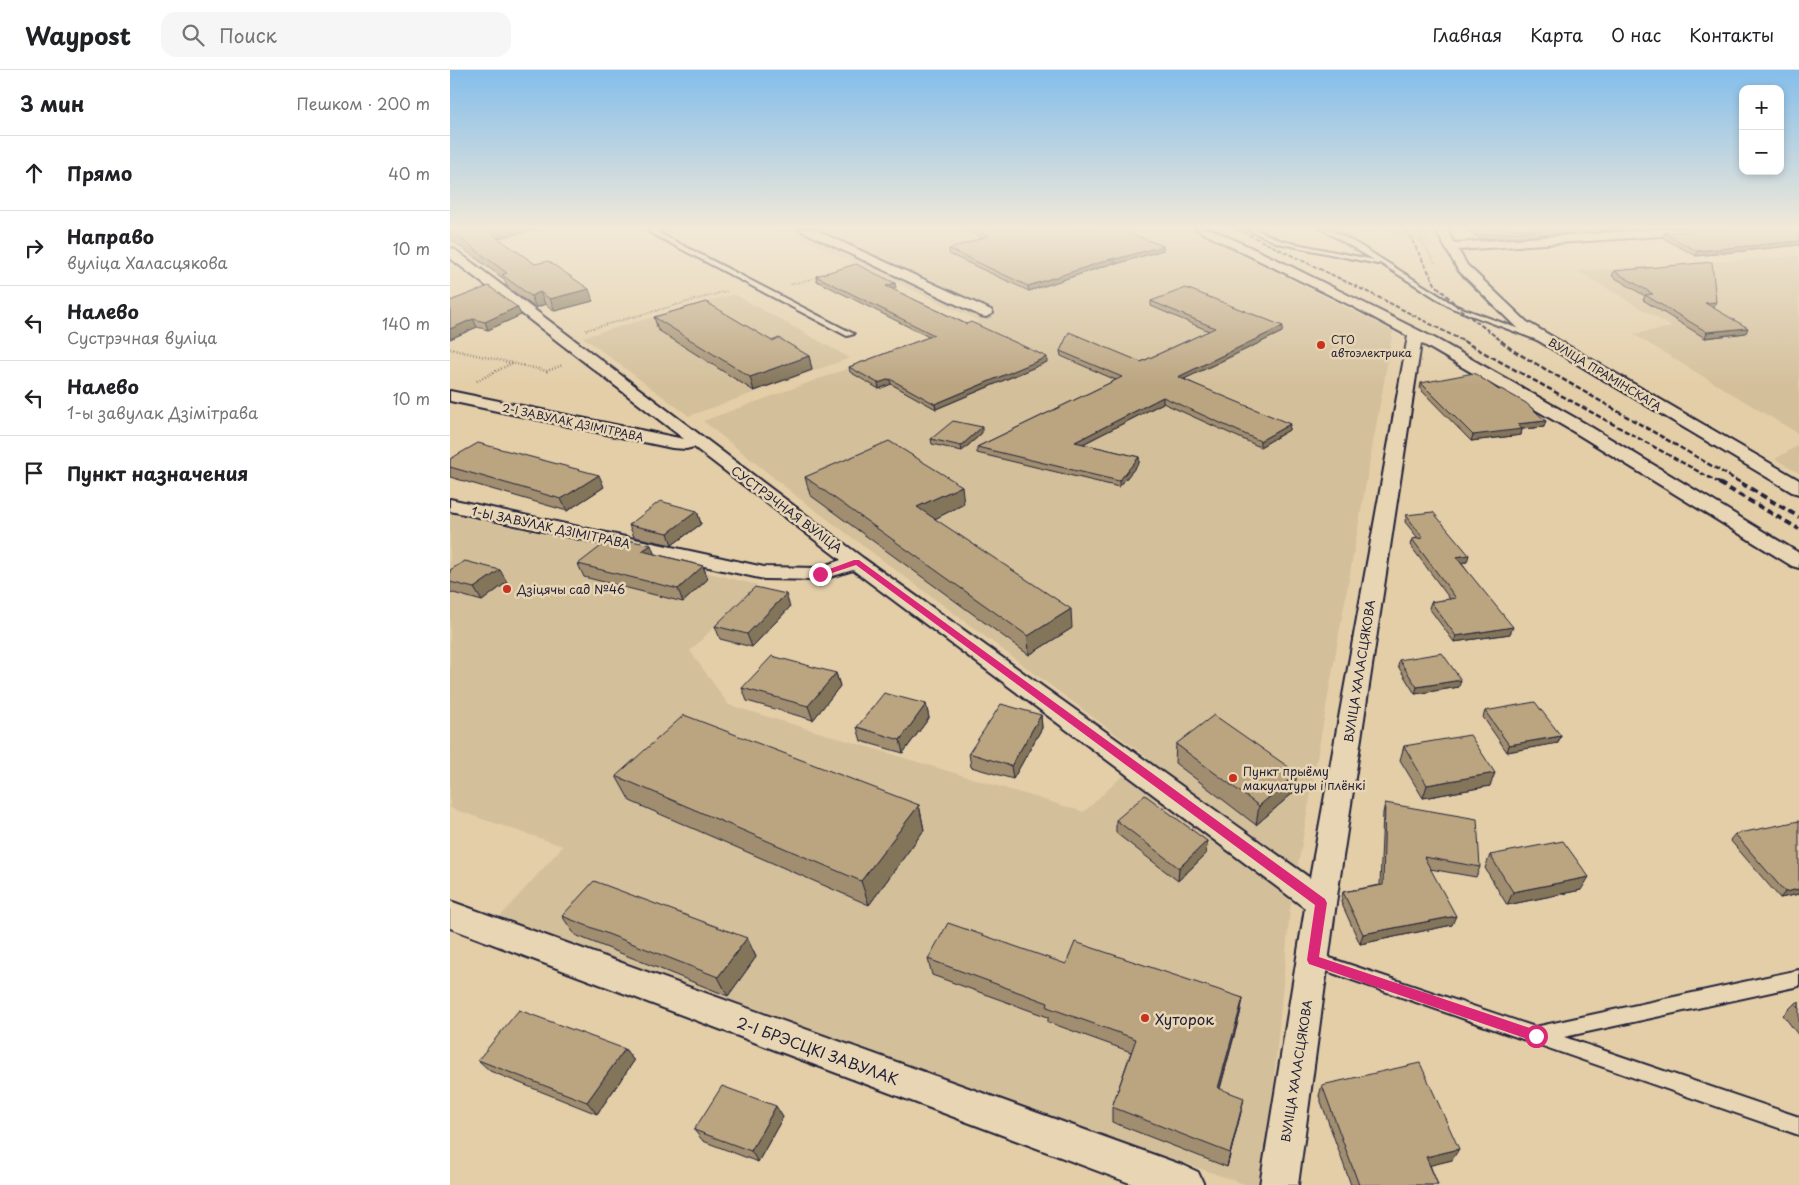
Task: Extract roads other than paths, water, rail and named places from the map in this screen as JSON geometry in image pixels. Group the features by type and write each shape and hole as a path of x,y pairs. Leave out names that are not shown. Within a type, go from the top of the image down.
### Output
{"street":[{"name":"СУСТРЭЧНАЯ ВУЛІЦА","path":"487,281 856,562 1321,903"},
{"path":"916,281 986,313"},
{"path":"1309,281 1415,335 1544,407 1799,562"},
{"name":"ВУЛІЦА ПРАМІНСКАГА","path":"1476,281 1522,325 1799,488"},
{"name":"ВУЛІЦА ХАЛАСЦЯКОВА","path":"1279,1185 1321,903 1415,335"},
{"name":"2-І ЗАВУЛАК ДЗІМІТРАВА","path":"450,396 672,443 686,444 697,440"},
{"name":"1-Ы ЗАВУЛАК ДЗІМІТРАВА","path":"450,505 764,573 820,574 856,562"},
{"name":"2-І БРЭСЦКІ ЗАВУЛАК","path":"450,914 1185,1185"}],"lane":[{"path":"746,281 850,334"},
{"path":"1413,281 1454,307 1551,342"},
{"path":"1313,960 1799,1126"},
{"path":"1536,1036 1799,978"}],"railway":[{"path":"1345,281 1465,342"},
{"path":"1433,281 1461,310 1503,342"},
{"path":"1463,341 1721,484"},
{"path":"1501,341 1514,351 1743,484"},
{"path":"1719,483 1799,529"},
{"path":"1741,483 1799,517"}],"place":[{"name":"СТО автоэлектрика","path":"1321,345"},
{"name":"Дзіцячы сад №46","path":"507,589"},
{"name":"Пункт прыёму макулатуры і плёнкі","path":"1233,778"},
{"name":"Хуторок","path":"1145,1018"}]}
